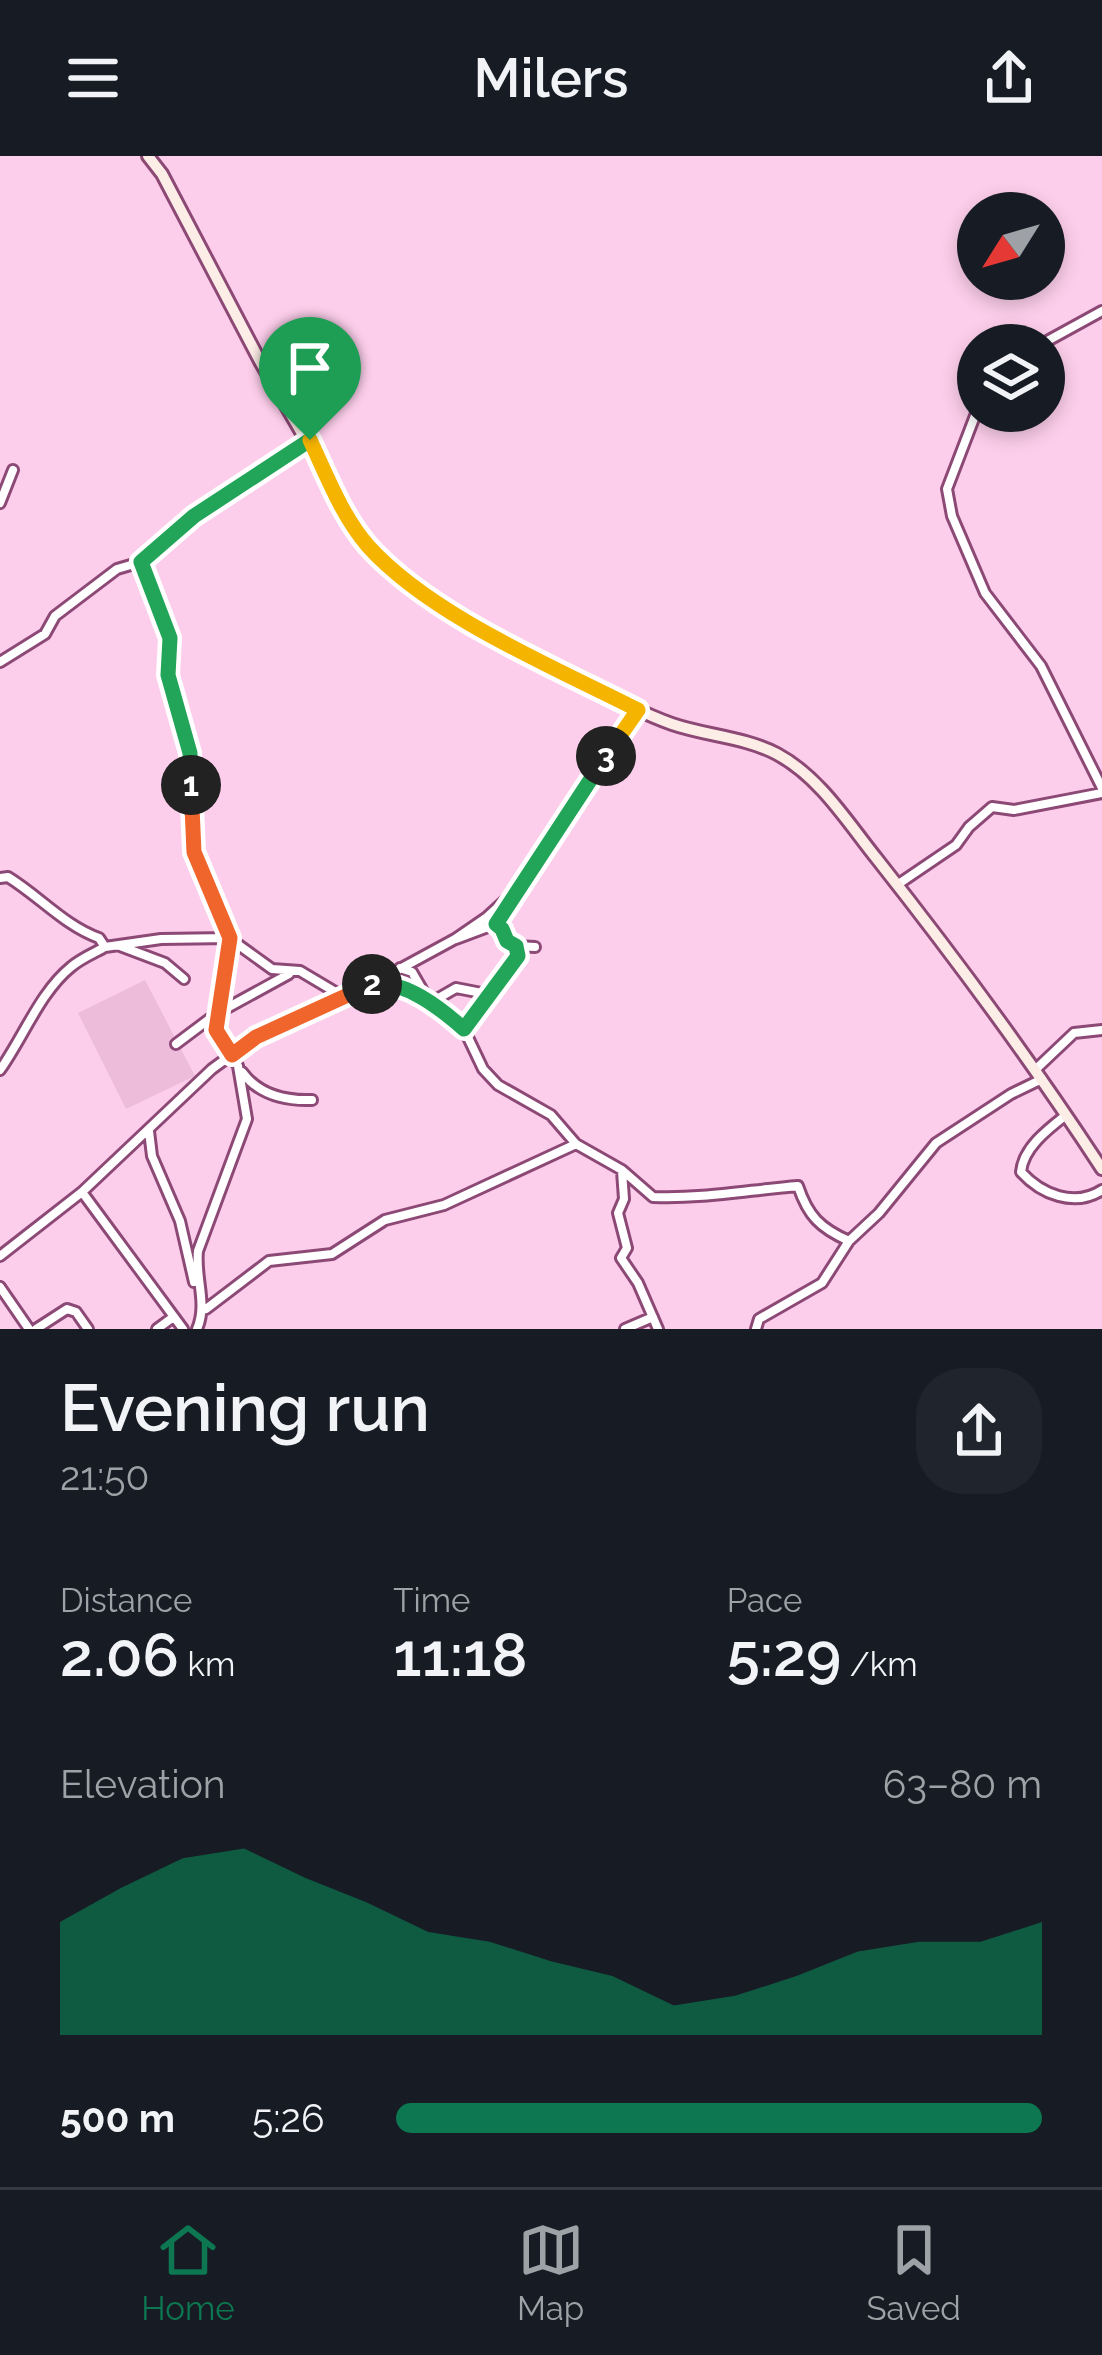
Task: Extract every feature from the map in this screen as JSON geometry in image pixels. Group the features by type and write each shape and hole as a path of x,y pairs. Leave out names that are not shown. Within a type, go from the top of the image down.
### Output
{"main road":[{"path":"148,156 162,173 261,363 367,545 458,616 638,710 674,725 750,743 778,754 808,776 897,885 1102,1169"}],"street":[{"path":"1065,331 1102,311"},
{"path":"897,885 956,845 969,826 992,807 1014,810 1102,791 1041,667 985,592 952,516 947,489 969,432"},
{"path":"0,662 45,634 55,616 117,569 141,562 194,516 310,440"},
{"path":"0,503 13,470"},
{"path":"141,562 170,638 172,700 190,753 194,852 230,938 216,1030 248,1081 266,1094 312,1100"},
{"path":"455,939 496,924 616,736 638,710"},
{"path":"0,878 20,884 85,933 99,938 105,947"},
{"path":"0,1256 82,1192 184,1094 256,1037 374,983 455,939 524,884"},
{"path":"496,924 507,941 535,947"},
{"path":"0,1070 26,1034 39,1004 71,966 105,947 161,939 230,938 272,969 290,973"},
{"path":"118,946 166,963 184,979"},
{"path":"464,1029 514,965 516,946"},
{"path":"416,959 416,976 430,1003"},
{"path":"400,968 416,976"},
{"path":"176,1044 216,1014 290,973 300,971 342,996"},
{"path":"374,983 388,982 430,1003 464,1029 483,1070 498,1085 551,1115 576,1144 622,1170 653,1197 729,1196 798,1186 805,1208 821,1228 849,1241"},
{"path":"430,1003 456,988 491,995"},
{"path":"756,1329 759,1318 822,1282 849,1241 880,1213 936,1143 1038,1075 1074,1034 1102,1030"},
{"path":"200,1293 198,1251 247,1119 238,1066"},
{"path":"1066,1114 1028,1152 1021,1172 1059,1197 1092,1197 1102,1190"},
{"path":"149,1130 152,1156 180,1222 205,1310"},
{"path":"197,1329 216,1297 269,1261 332,1254 385,1220 444,1205 576,1144"},
{"path":"622,1170 624,1199 618,1213 627,1248 621,1258 638,1282 658,1329"},
{"path":"82,1192 183,1329"},
{"path":"0,1287 33,1329 67,1309 76,1312 88,1329"},
{"path":"625,1329 653,1317"},
{"path":"158,1329 172,1318"}],"shaded area":[{"path":"145,980 195,1076 126,1109 78,1013"}],"route":[{"path":"310,440 348,518 391,568 458,616 638,710 616,736 496,924 516,946 518,956 464,1029 405,990 388,982 374,983 256,1037 232,1055 216,1030 230,938 194,852 190,753 172,700 170,638 141,562 194,516 310,440"}]}
